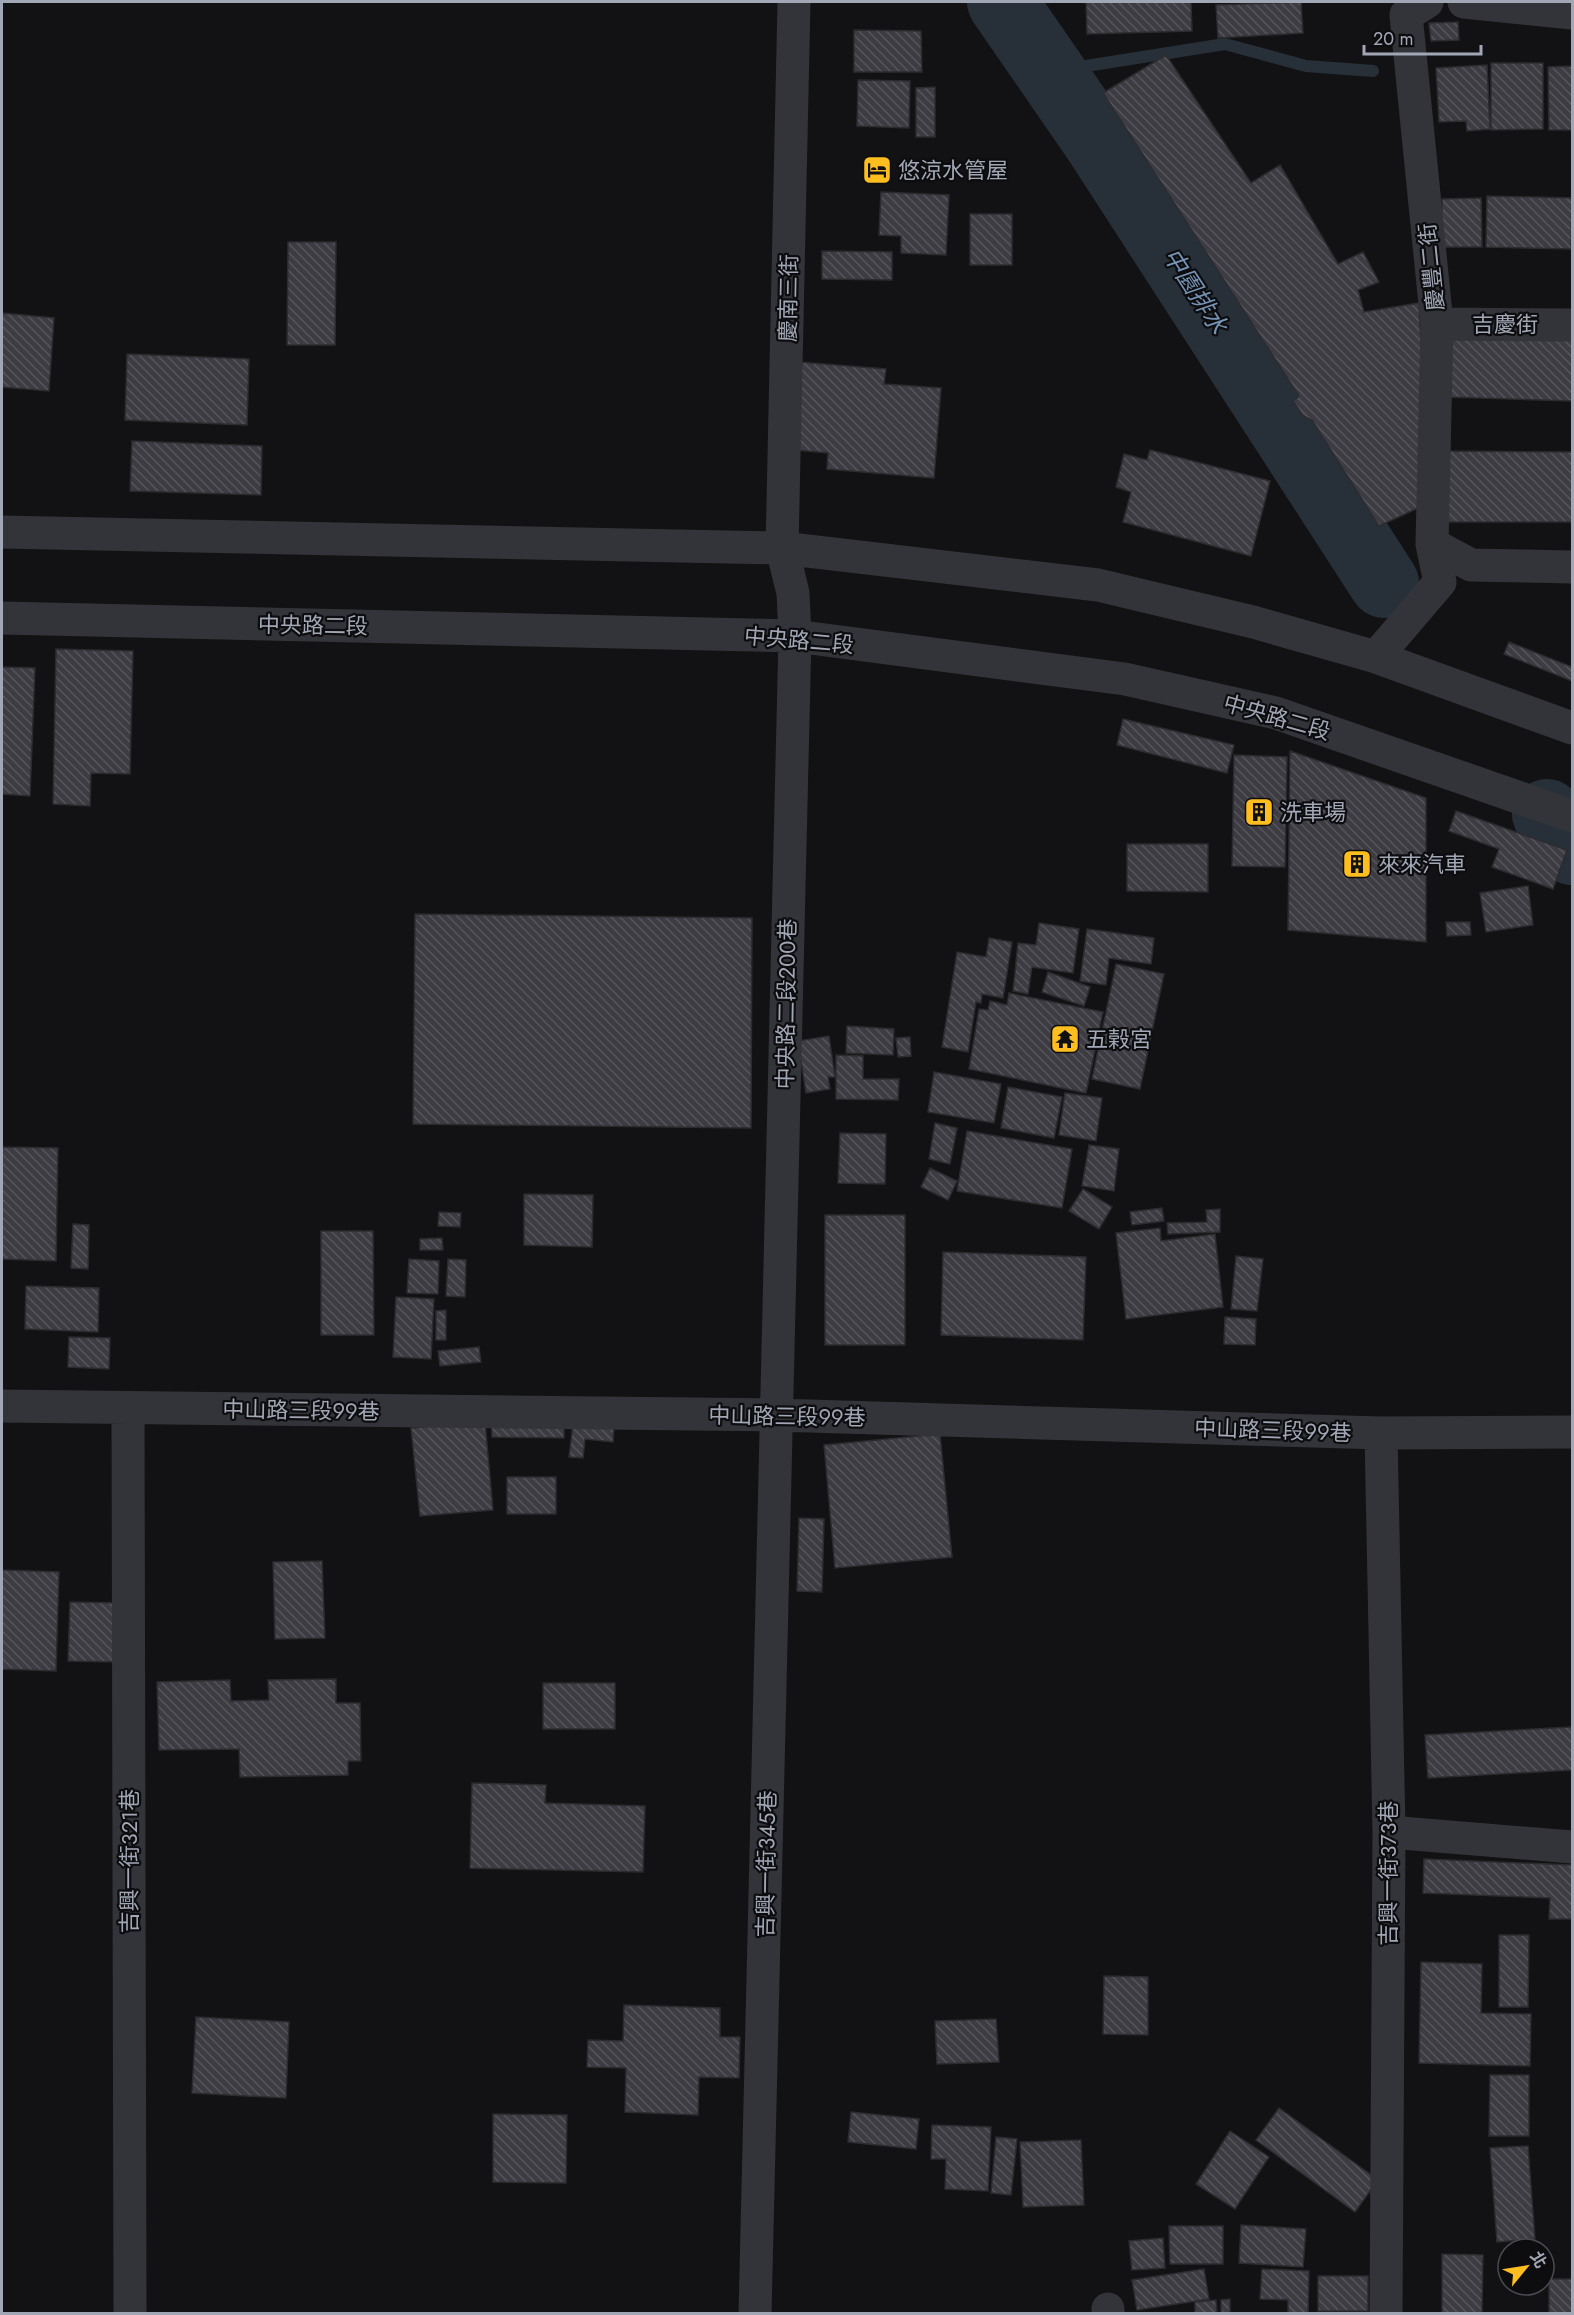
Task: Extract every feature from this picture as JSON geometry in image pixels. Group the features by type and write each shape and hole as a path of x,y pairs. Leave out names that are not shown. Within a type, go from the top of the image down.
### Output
{"street":[{"name":"慶南三街","path":"793,593 782,548 794,2"},
{"name":"慶豐二街","path":"1376,657 1440,582 1432,544 1437,324 1406,15 1427,2"},
{"path":"1464,2 1572,13"},
{"name":"吉慶街","path":"1437,324 1572,325"},
{"path":"2,532 782,548 1098,585 1253,622 1376,657 1572,728"},
{"path":"1432,544 1471,565 1572,567"},
{"name":"中央路二段200巷","path":"776,1415 795,636 793,593"},
{"name":"中央路二段","path":"2,618 795,636 1125,679 1276,713 1572,816"},
{"name":"中山路三段99巷","path":"2,1406 776,1415 1381,1433 1572,1432"},
{"name":"吉興一街321巷","path":"128,1408 130,2313"},
{"name":"吉興一街345巷","path":"755,2313 776,1415"},
{"name":"吉興一街373巷","path":"1381,1433 1389,1832 1386,2313"},
{"path":"1389,1832 1572,1847"}],"building":[{"path":"1086,2 1191,2 1192,31 1087,34"},
{"path":"1301,2 1303,33 1218,38 1216,5"},
{"path":"1458,22 1459,40 1431,41 1429,23"},
{"path":"854,30 921,31 922,72 854,72"},
{"path":"1166,55 1251,183 1280,165 1338,264 1363,252 1379,282 1358,290 1364,312 1419,303 1429,503 1379,526 1312,420 1303,416 1293,401 1299,396 1103,93"},
{"path":"1491,63 1543,63 1543,129 1491,130"},
{"path":"1487,65 1490,129 1467,131 1466,121 1439,122 1436,68"},
{"path":"1572,66 1572,130 1549,130 1548,67"},
{"path":"858,80 910,81 909,128 857,126"},
{"path":"935,87 935,137 916,137 916,88"},
{"path":"881,192 949,195 946,255 901,253 901,236 879,235"},
{"path":"1487,196 1572,198 1571,249 1486,247"},
{"path":"1481,198 1482,247 1439,247 1439,211 1442,211 1442,199"},
{"path":"970,214 1012,214 1012,265 970,265"},
{"path":"288,242 336,242 335,345 287,345"},
{"path":"822,251 892,252 892,280 822,279"},
{"path":"2,313 54,318 49,391 2,387"},
{"path":"1451,333 1572,337 1572,401 1448,397"},
{"path":"127,354 249,359 247,425 125,420"},
{"path":"799,362 886,369 884,384 941,388 934,478 827,469 828,453 797,450"},
{"path":"132,441 262,446 261,495 130,491"},
{"path":"1150,450 1270,481 1251,556 1123,522 1131,492 1116,487 1124,454 1147,460"},
{"path":"1439,451 1572,452 1572,522 1439,522"},
{"path":"1509,642 1572,667 1572,681 1504,654"},
{"path":"56,649 133,651 130,774 91,773 90,806 53,804"},
{"path":"2,667 35,668 30,796 2,794"},
{"path":"1123,719 1234,745 1227,773 1117,745"},
{"name":"來來汽車","path":"1290,751 1426,798 1426,942 1288,930"},
{"name":"洗車場","path":"1234,755 1287,757 1285,867 1232,866"},
{"path":"1456,811 1567,850 1553,889 1492,867 1499,849 1449,831"},
{"path":"1127,844 1208,844 1208,892 1127,891"},
{"path":"1528,886 1533,925 1486,932 1480,893"},
{"path":"415,914 752,918 751,1128 413,1124"},
{"path":"1446,922 1470,922 1471,935 1447,936"},
{"path":"1039,923 1079,929 1073,973 1032,967 1028,994 1013,991 1018,943 1036,945"},
{"path":"1087,929 1154,938 1151,964 1109,958 1106,985 1080,981"},
{"path":"989,938 1012,942 1003,998 982,994 981,1003 976,1002 968,1052 942,1047 957,952 986,957"},
{"path":"1116,964 1164,974 1140,1089 1092,1079"},
{"path":"1048,972 1090,987 1084,1006 1042,992"},
{"path":"1009,993 1103,1012 1086,1093 969,1069 979,1009 988,1010 990,1001 1007,1005"},
{"path":"847,1026 894,1029 893,1055 846,1053"},
{"path":"829,1036 835,1077 828,1077 830,1089 806,1093 798,1041"},
{"path":"910,1037 911,1056 898,1057 896,1038"},
{"path":"836,1055 863,1056 863,1079 899,1079 898,1100 836,1099"},
{"path":"934,1072 1001,1084 994,1123 928,1112"},
{"path":"1008,1087 1062,1097 1054,1138 1001,1128"},
{"path":"1065,1093 1102,1098 1096,1141 1059,1135"},
{"path":"935,1123 957,1128 950,1164 929,1159"},
{"path":"967,1131 1072,1149 1062,1208 957,1191"},
{"path":"840,1133 886,1134 885,1184 838,1183"},
{"path":"1089,1145 1119,1149 1114,1191 1082,1186"},
{"path":"2,1147 58,1148 56,1261 2,1259"},
{"path":"930,1168 957,1181 948,1200 921,1187"},
{"path":"1083,1189 1112,1207 1099,1229 1069,1211"},
{"path":"524,1194 593,1195 592,1247 524,1245"},
{"path":"1162,1208 1164,1221 1132,1225 1130,1212"},
{"path":"1220,1209 1220,1232 1168,1234 1167,1223 1207,1222 1206,1210"},
{"path":"439,1212 461,1213 460,1227 438,1226"},
{"path":"825,1215 905,1215 905,1345 825,1345"},
{"path":"73,1224 89,1225 88,1269 71,1268"},
{"path":"1160,1228 1161,1241 1215,1234 1223,1307 1126,1319 1116,1233"},
{"path":"321,1231 373,1231 374,1335 321,1335"},
{"path":"442,1238 443,1250 420,1250 420,1239"},
{"path":"943,1252 1086,1257 1083,1340 941,1335"},
{"path":"1236,1256 1263,1259 1257,1311 1231,1309"},
{"path":"409,1259 439,1261 438,1294 407,1293"},
{"path":"448,1259 466,1260 465,1297 446,1296"},
{"path":"26,1286 99,1288 98,1332 25,1329"},
{"path":"396,1297 434,1299 431,1359 393,1357"},
{"path":"446,1310 446,1340 436,1340 436,1311"},
{"path":"1225,1317 1256,1319 1255,1345 1224,1344"},
{"path":"69,1337 110,1338 109,1369 68,1367"},
{"path":"479,1347 481,1362 440,1366 438,1351"},
{"path":"491,1418 564,1419 564,1438 492,1437"},
{"path":"485,1422 493,1510 420,1516 411,1428"},
{"path":"573,1424 614,1428 613,1442 585,1439 583,1458 569,1457"},
{"path":"940,1434 952,1557 835,1568 824,1445"},
{"path":"507,1477 556,1477 556,1514 507,1514"},
{"path":"799,1518 824,1519 822,1592 797,1591"},
{"path":"322,1561 325,1638 275,1639 273,1562"},
{"path":"2,1570 59,1572 56,1671 2,1669"},
{"path":"70,1602 120,1603 118,1662 68,1661"},
{"path":"336,1679 336,1703 360,1703 361,1761 348,1761 348,1775 240,1777 239,1749 159,1750 157,1682 230,1680 231,1701 269,1700 268,1680"},
{"path":"543,1683 615,1683 615,1729 543,1729"},
{"path":"1572,1727 1572,1770 1428,1778 1425,1735"},
{"path":"472,1783 546,1785 545,1803 645,1806 643,1872 470,1868"},
{"path":"1424,1859 1572,1865 1572,1919 1549,1919 1550,1898 1423,1893"},
{"path":"1499,1935 1529,1935 1528,2007 1499,2007"},
{"path":"1421,1962 1482,1964 1481,2013 1531,2014 1530,2066 1419,2063"},
{"path":"1104,1976 1148,1977 1148,2035 1103,2034"},
{"path":"624,2005 720,2008 720,2037 740,2037 739,2078 699,2077 698,2115 625,2112 626,2068 587,2067 588,2040 623,2041"},
{"path":"196,2017 289,2022 286,2098 192,2093"},
{"path":"996,2019 999,2062 937,2064 935,2021"},
{"path":"1490,2075 1529,2075 1529,2136 1489,2136"},
{"path":"1279,2108 1378,2180 1355,2212 1256,2140"},
{"path":"851,2112 919,2119 916,2149 848,2142"},
{"path":"493,2114 567,2115 566,2183 493,2182"},
{"path":"932,2125 991,2127 988,2191 945,2189 946,2159 931,2159"},
{"path":"1230,2131 1269,2157 1235,2209 1196,2184"},
{"path":"996,2137 1017,2139 1011,2195 991,2193"},
{"path":"1081,2140 1084,2205 1023,2207 1020,2142"},
{"path":"1528,2146 1535,2237 1497,2237 1490,2148"},
{"path":"1241,2225 1306,2229 1303,2267 1239,2263"},
{"path":"1169,2226 1223,2226 1223,2264 1170,2264"},
{"path":"1163,2238 1165,2268 1132,2270 1129,2241"},
{"path":"1442,2254 1483,2255 1482,2314 1442,2314"},
{"path":"1204,2269 1209,2299 1137,2310 1132,2280"},
{"path":"1262,2269 1309,2271 1308,2314 1288,2314 1288,2300 1260,2299"},
{"path":"1318,2276 1368,2276 1368,2311 1318,2311"},
{"path":"1556,2279 1572,2279 1572,2314 1549,2314 1549,2297 1556,2297"},
{"path":"1230,2299 1230,2314 1221,2314 1221,2300"},
{"path":"1216,2300 1217,2314 1195,2314 1195,2302"}],"waterway":[{"name":"中園排水","path":"1002,2 1098,141 1384,583"},
{"path":"1048,72 1225,44 1306,66 1373,71"},
{"name":"中園排水","path":"1547,814 1572,850"}],"place":[{"name":"悠涼水管屋","path":"877,170"},
{"name":"洗車場","path":"1259,812"},
{"name":"來來汽車","path":"1357,864"},
{"name":"五榖宮","path":"1065,1039"}]}
